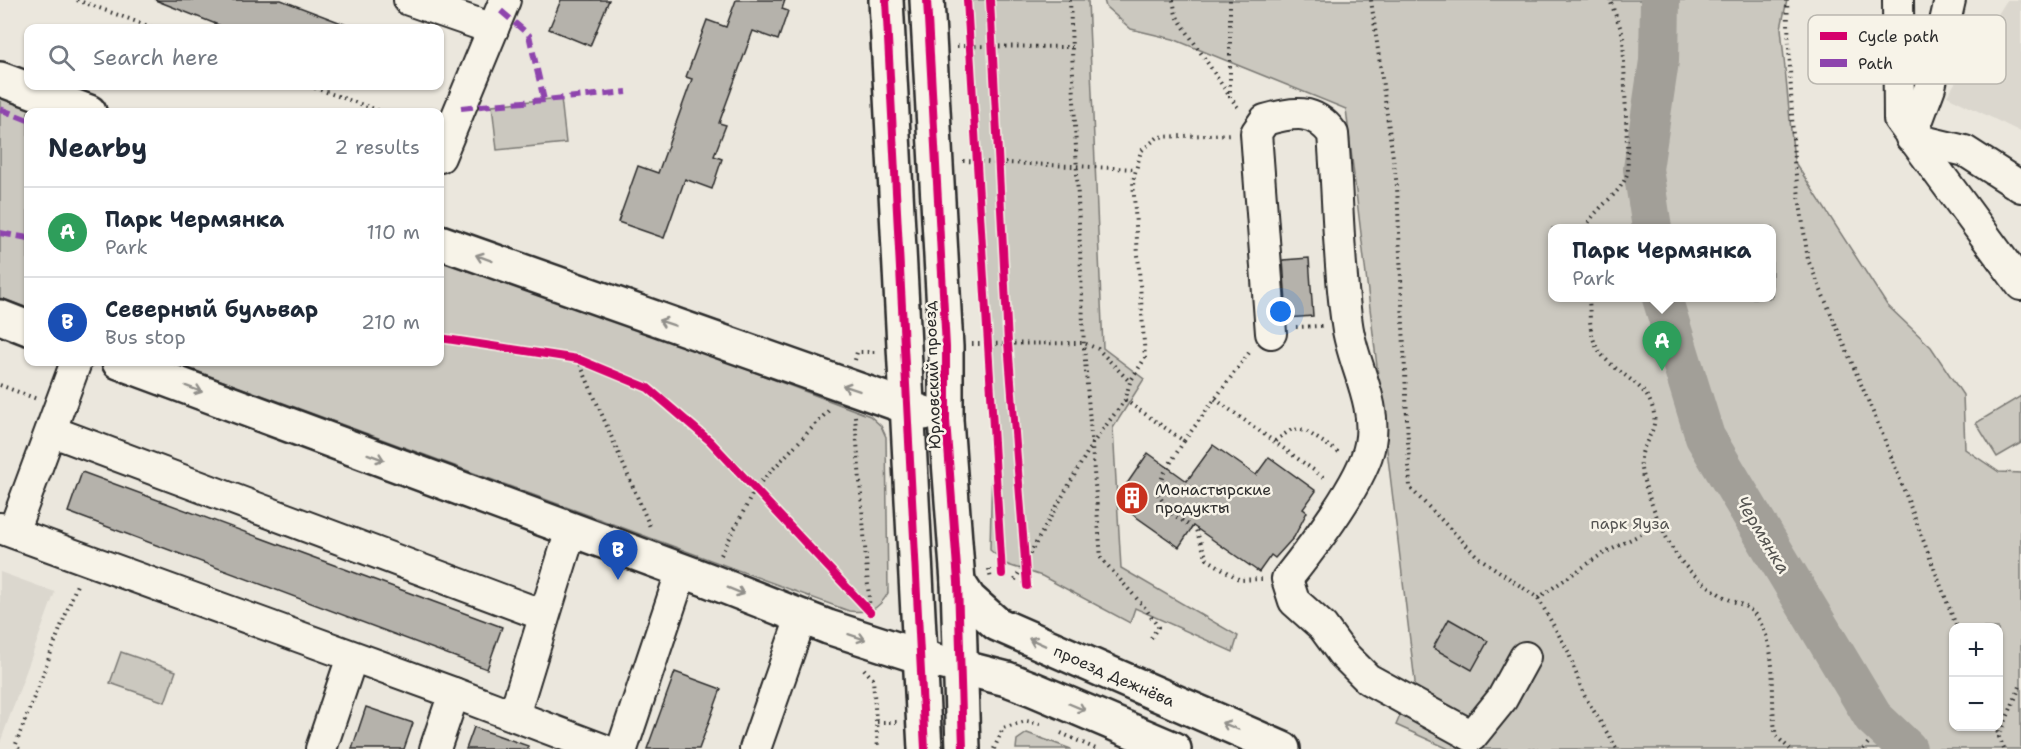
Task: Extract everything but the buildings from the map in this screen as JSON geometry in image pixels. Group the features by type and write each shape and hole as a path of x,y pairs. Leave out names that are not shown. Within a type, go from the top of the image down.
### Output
{"main road":[{"name":"Юрловский проезд","path":"886,0 925,749"},
{"name":"Юрловский проезд","path":"927,0 946,347 946,420 958,582 963,749"},
{"path":"0,79 24,88"},
{"path":"30,90 78,108"},
{"path":"444,243 906,407"},
{"path":"0,317 24,326"},
{"path":"130,366 685,572 801,618 921,657 1033,688 1130,740 1174,749"},
{"name":"Юрловский проезд","path":"906,407 946,420"},
{"name":"проезд Дежнёва","path":"958,582 969,599 997,624 1283,749"}],"lane":[{"path":"409,0 493,29"},
{"path":"444,147 505,0"},
{"path":"1898,0 1898,15"},
{"path":"1947,15 1950,0"},
{"path":"1899,84 1899,118 1911,138 2021,285"},
{"path":"1911,138 1931,84"},
{"path":"1271,333 1256,133 1265,120 1295,112 1323,121 1333,134 1347,326 1369,404 1371,444 1347,493 1313,546 1287,579 1294,601 1323,627 1342,653 1368,679 1470,742 1503,699 1525,657"},
{"path":"1911,138 1965,151 2021,187"},
{"path":"75,366 55,419 6,530 602,749"},
{"path":"55,419 543,615"},
{"path":"513,715 571,530"},
{"path":"622,749 685,572"},
{"path":"755,749 801,618"},
{"path":"321,749 352,657"},
{"path":"435,749 454,693"}],"path":[{"path":"76,0 143,24"},
{"path":"1070,0 1084,343 1101,558 1146,609 1158,627 1149,641"},
{"path":"1173,0 1176,15 1256,133"},
{"path":"1230,0 1230,97"},
{"path":"1371,0 1397,186 1410,488 1478,557 1538,598 1568,651 1584,694 1617,749"},
{"path":"1588,224 1625,181 1628,171 1623,34 1610,0"},
{"path":"1787,0 1794,161 1808,260 1884,438 1955,623"},
{"path":"991,34 993,57"},
{"path":"969,35 970,58"},
{"path":"957,46 1072,47"},
{"path":"320,90 372,108"},
{"path":"1015,580 1092,444 1125,400 1130,382 1145,358 1133,181 1141,151 1158,137 1256,133"},
{"path":"976,150 978,173"},
{"path":"999,151 1000,175"},
{"path":"963,161 1136,169"},
{"path":"1590,302 1593,338 1599,352 1617,372 1641,387 1654,414 1653,429 1639,455 1642,474 1678,558 1720,595 1746,605 1763,626 1769,642 1776,736 1790,749"},
{"path":"1287,579 1240,580 1225,572 1207,559 1196,530 1172,513 1157,493 1163,475 1184,441 1243,359 1264,336 1292,327 1347,326"},
{"path":"1008,331 1009,354"},
{"path":"987,332 989,355"},
{"path":"971,344 1084,343 1098,349 1130,382"},
{"path":"852,366 858,352 878,352"},
{"path":"578,359 685,572 756,488 834,405"},
{"path":"0,385 55,419"},
{"path":"1215,399 1347,493"},
{"path":"1125,400 1184,441"},
{"path":"855,410 870,612"},
{"path":"1275,441 1292,429 1306,431 1361,467"},
{"path":"1538,598 1599,556 1662,523"},
{"path":"1024,550 1026,574"},
{"path":"19,749 15,746 87,559"},
{"path":"854,665 865,669 873,679 878,749"},
{"path":"1999,737 2021,684"},
{"path":"994,749 1003,728 1014,723 1026,721 1049,728"},
{"path":"876,722 900,723"},
{"path":"1997,731 2004,749"},
{"path":"1058,732 1096,749"},
{"path":"1863,749 1870,741"}],"shaded area":[{"path":"2007,0 2021,0 2021,132 1947,96 1954,84 2006,84 2006,15 1998,15"},
{"path":"0,572 55,592 0,743"}],"green space":[{"path":"965,0 1088,0 1103,348 1144,379 1113,428 1121,568 1238,636 1233,652 1135,608 1130,623 1042,576 1008,565 990,550 992,463"},
{"name":"парк Яуза","path":"1104,0 1787,0 1781,28 1794,161 1887,305 1931,347 1963,395 1965,449 1999,472 2021,473 2021,749 1449,749 1396,725 1415,682 1346,109 1173,39 1131,29 1106,7"},
{"path":"0,89 56,108 24,108 24,307 0,298"},
{"path":"561,98 566,143 497,150 492,105"},
{"path":"444,255 870,416 881,426 886,437 888,593 872,610 849,611 183,366 444,366"},
{"path":"2021,396 2021,443 1997,457 1976,423"},
{"path":"121,652 176,671 165,702 110,683"},
{"path":"1027,733 1071,749 1016,749 1017,740"}],"waterway":[{"name":"Чермянка","path":"1651,224 1643,169 1659,61 1660,0"},
{"name":"Чермянка","path":"1663,302 1705,437 1873,717 1907,749"}],"marked path":[{"path":"501,11 529,35 544,100"},
{"path":"461,108 627,92"},
{"path":"0,109 24,118"},
{"path":"0,233 24,237"}],"cycle path":[{"path":"886,0 925,749"},
{"path":"927,0 946,347 946,420 958,582 963,749"},
{"path":"967,0 1002,574"},
{"path":"990,0 1008,343 1027,586"},
{"path":"444,339 578,359 648,388 710,441 870,612"}],"place":[{"name":"Парк Чермянка","path":"1662,371"},
{"name":"Монастырские продукты","path":"1132,498"},
{"name":"Северный бульвар","path":"618,580"}]}
